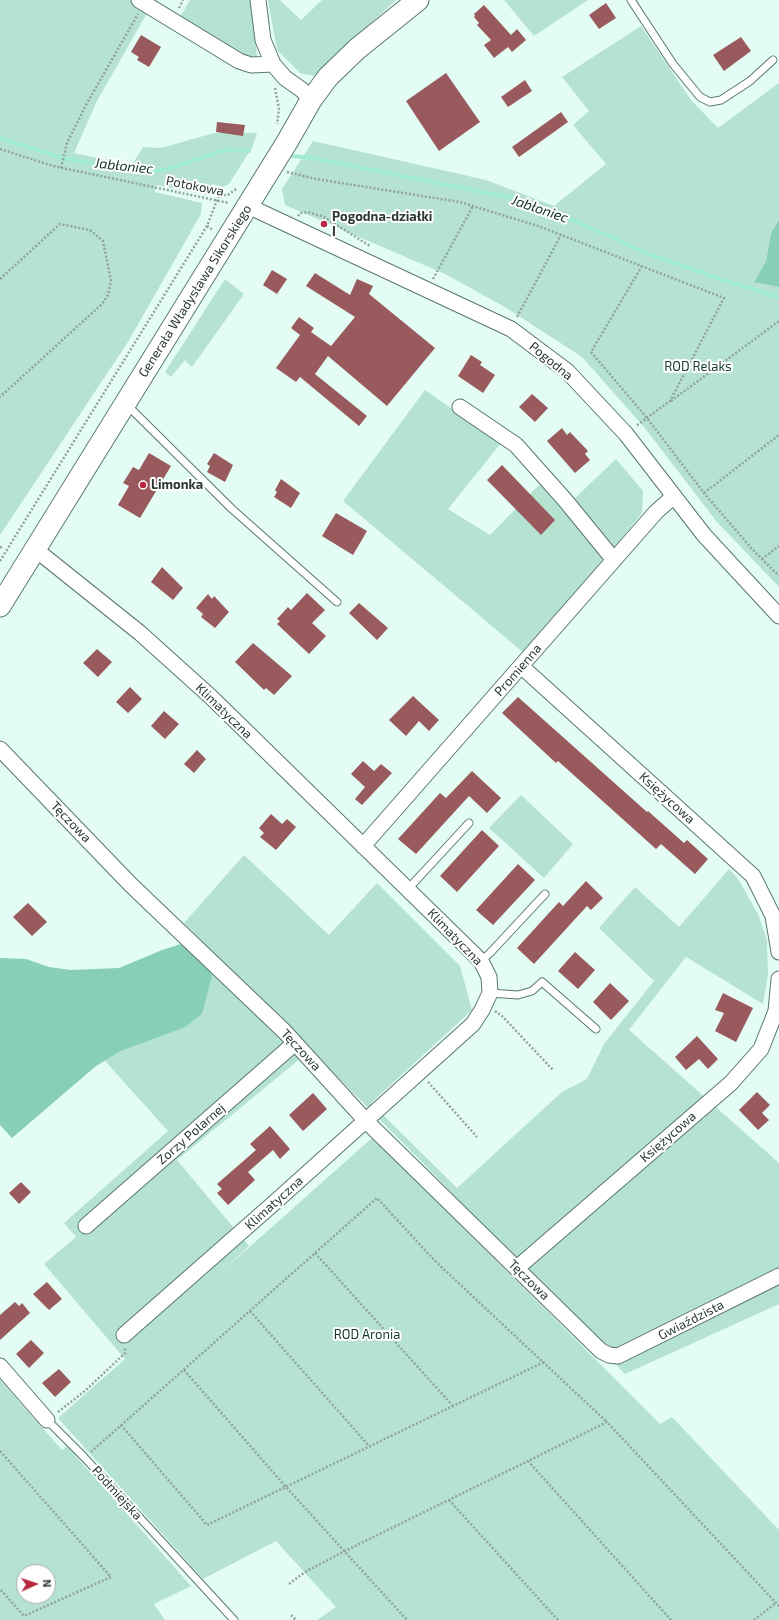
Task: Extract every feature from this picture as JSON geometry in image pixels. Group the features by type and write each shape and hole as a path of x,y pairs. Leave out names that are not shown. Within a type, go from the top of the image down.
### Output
{"street":[{"path":"258,0 263,40 273,64 283,76 311,100"},
{"name":"Generała Władysława Sikorskiego","path":"0,606 272,168 311,100 328,77 357,49 418,0"},
{"path":"142,2 239,61 251,66 273,64"},
{"name":"Pogodna","path":"248,206 373,263 511,329 567,372 626,434 704,535 779,616"},
{"path":"460,407 516,445 565,500 614,560"},
{"name":"Promienna","path":"363,846 656,512 674,496"},
{"name":"Klimatyczna","path":"35,549 97,596 211,697 481,961 488,977 487,999 473,1024 366,1121 124,1335"},
{"name":"Księżycowa","path":"521,666 753,876 773,916 779,952"},
{"name":"Tęczowa","path":"0,749 131,885 295,1043 366,1121 602,1351"},
{"name":"Księżycowa","path":"516,1268 731,1083 761,1049 776,1010 779,980"},
{"name":"Zorzy Polarnej","path":"86,1226 295,1043"},
{"name":"Gwiaździsta","path":"602,1351 609,1356 618,1356 779,1276"},
{"name":"Podmiejska","path":"0,1366 47,1420"}],"lane":[{"path":"631,0 674,64 700,97 710,102 721,100 750,81 773,60"},
{"path":"126,403 232,510 337,602"},
{"path":"408,889 469,823"},
{"path":"481,961 545,894"},
{"path":"487,999 518,995 532,991 542,982 596,1029"},
{"name":"Podmiejska","path":"47,1420 84,1457 234,1620"}],"path":[{"path":"61,168 67,143 142,2"},
{"path":"275,128 279,109 276,85 283,76"},
{"name":"Potokowa","path":"0,149 61,168 217,201 248,206"},
{"path":"272,168 316,179 460,202 561,235 724,298 670,401"},
{"path":"0,561 207,226 219,195 228,196 238,187"},
{"path":"427,290 473,206"},
{"path":"0,279 60,224 90,230 102,241 110,281 108,295 102,304 0,397"},
{"path":"511,329 561,235"},
{"path":"642,266 591,352 647,418 704,494 779,576"},
{"path":"626,434 779,321"},
{"path":"704,494 779,435"},
{"path":"762,559 779,546"},
{"path":"0,547 4,548"},
{"path":"487,999 553,1070"},
{"path":"419,1073 477,1137"},
{"path":"84,1457 121,1426 377,1198 435,1260 608,1422 779,1606"},
{"path":"315,1253 453,1406"},
{"path":"250,1311 369,1446"},
{"path":"47,1420 85,1391 125,1353 124,1335"},
{"path":"121,1426 207,1526 544,1362"},
{"path":"184,1370 286,1487 408,1620"},
{"path":"289,1584 305,1572 345,1551 608,1422"},
{"path":"0,1451 111,1577 24,1616 20,1620"},
{"path":"528,1461 671,1620"},
{"path":"449,1500 558,1620"},
{"path":"0,1589 24,1616"},
{"path":"754,1620 776,1603"},
{"path":"292,1615 296,1620"}],"green space":[{"path":"0,0 130,0 170,21 146,15 97,101 74,153 132,165 143,147 161,148 214,133 257,133 253,146 229,184 223,187 212,184 208,195 156,185 155,192 202,203 201,214 128,342 0,535"},
{"path":"190,0 251,0 257,57 244,56 180,17"},
{"path":"268,0 280,0 301,20 322,0 396,0 314,76 300,73 277,50"},
{"path":"504,0 588,0 534,36"},
{"name":"ROD Relaks","path":"641,26 691,100 718,128 779,83 779,220 771,233 766,261 754,281 779,287 779,587 717,522 644,427 582,357 505,307 445,274 285,205 282,189 313,141 486,180 554,206 606,164 573,125 589,111 562,77"},
{"path":"779,220 779,287 754,282 766,261 771,233"},
{"path":"225,279 244,294 192,367 185,360 171,377 165,372"},
{"path":"425,390 501,443 448,509 490,535 540,484 604,559 524,653 343,501"},
{"path":"616,459 643,491 642,513 613,549 573,500"},
{"path":"521,795 573,844 544,878 489,828"},
{"path":"244,855 329,935 377,883 460,966 472,1010 371,1103 457,1188 562,1092 587,1079 604,1044 654,981 599,928 635,887 679,927 729,869 738,879 758,914 767,940 768,975 763,1004 686,957 629,1030 779,1163 779,1304 625,1374 423,1163 184,923"},
{"path":"181,944 189,948 208,967 212,976 202,1014 185,1027 121,1051 96,1066 12,1138 0,1125 0,958 26,959 49,967 71,970 119,968 162,950"},
{"name":"ROD Aronia","path":"208,967 301,1058 177,1160 249,1246 218,1275 373,1137 660,1424 672,1417 779,1530 779,1620 317,1620 336,1607 276,1541 203,1579 58,1418 125,1359 44,1264 76,1237 64,1223 168,1131 105,1061 121,1051 140,1044"},
{"path":"0,1380 62,1450 67,1446 191,1586 154,1604 165,1620 0,1620"}],"building":[{"path":"606,3 616,18 599,29 589,15"},
{"path":"484,5 511,35 517,29 526,40 512,52 508,47 494,58 484,45 491,40 477,25 479,23 474,17 474,14"},
{"path":"141,35 161,47 149,67 137,60 139,57 131,52"},
{"path":"741,37 751,51 724,71 713,55"},
{"path":"446,73 480,122 439,151 406,101"},
{"path":"525,80 532,91 508,107 501,97"},
{"path":"561,112 568,122 519,157 512,147"},
{"path":"217,122 245,125 243,136 216,132"},
{"path":"272,270 287,279 277,294 263,285"},
{"path":"315,273 350,295 357,279 373,286 369,294 435,348 387,406 328,356 315,374 367,416 359,426 300,377 296,382 276,368 300,335 291,328 299,317 314,328 311,332 331,346 355,317 306,286"},
{"path":"471,355 482,362 480,365 495,375 483,393 458,376"},
{"path":"532,394 548,408 535,422 519,407"},
{"path":"562,428 567,435 570,432 588,451 585,454 590,460 575,473 547,441"},
{"name":"Limonka","path":"149,453 171,466 140,518 118,505 129,486 123,483 133,467 139,470"},
{"path":"214,453 233,465 225,482 207,472 210,466 207,464"},
{"path":"502,465 555,520 541,535 487,480"},
{"path":"281,479 300,493 291,508 274,497 277,492 275,490"},
{"path":"336,513 367,531 353,555 322,536"},
{"path":"162,567 183,588 173,600 151,582"},
{"path":"307,593 325,610 312,623 326,636 309,654 277,624 280,621 277,619 288,607 291,610"},
{"path":"208,594 212,599 214,596 229,612 215,628 201,617 203,614 196,608"},
{"path":"359,603 388,628 377,640 349,613"},
{"path":"253,643 292,676 274,695 266,688 264,690 235,662"},
{"path":"97,649 112,662 98,677 83,663"},
{"path":"130,687 142,699 128,713 116,702"},
{"path":"413,696 439,720 429,731 419,721 406,736 389,720"},
{"path":"518,697 647,812 648,811 684,843 687,840 708,859 695,874 661,844 656,849 558,761 556,763 502,713"},
{"path":"164,711 179,724 165,739 151,726"},
{"path":"197,750 206,759 194,773 184,764"},
{"path":"363,761 374,771 381,764 392,773 362,805 355,799 365,787 351,774"},
{"path":"472,771 501,798 487,813 469,796 416,854 398,839 440,793 446,798"},
{"path":"271,814 282,824 287,819 296,827 276,850 260,837 264,833 259,828"},
{"path":"482,830 499,846 457,892 440,876"},
{"path":"518,864 535,880 493,925 476,910"},
{"path":"586,881 603,898 591,910 587,906 534,964 517,948 559,902 563,906"},
{"path":"28,903 47,922 32,936 13,917"},
{"path":"575,952 595,970 578,989 558,971"},
{"path":"610,983 629,1001 611,1020 593,1002"},
{"path":"723,993 753,1008 736,1042 715,1031 724,1013 715,1010"},
{"path":"697,1036 718,1059 708,1069 699,1059 686,1070 675,1057"},
{"path":"757,1092 770,1105 762,1113 769,1120 758,1130 739,1110"},
{"path":"313,1093 327,1109 303,1131 289,1115"},
{"path":"270,1126 290,1149 280,1159 273,1150 248,1172 255,1180 228,1205 217,1193 222,1189 217,1184 256,1150 250,1144"},
{"path":"21,1182 31,1192 19,1204 9,1193"},
{"path":"47,1282 62,1299 49,1310 33,1294"},
{"path":"15,1302 19,1306 22,1303 30,1313 0,1340 0,1315"},
{"path":"31,1340 44,1353 29,1368 16,1354"},
{"path":"59,1369 71,1382 55,1397 42,1383"}],"waterway":[{"name":"Jabłoniec","path":"0,138 63,158 127,170 148,172 168,169 225,150 249,151"},
{"name":"Jabłoniec","path":"292,156 313,158 512,198 568,218 651,255 729,282 779,297"}],"place":[{"name":"Pogodna-działki I","path":"324,224"},
{"name":"Limonka","path":"143,485"}]}
